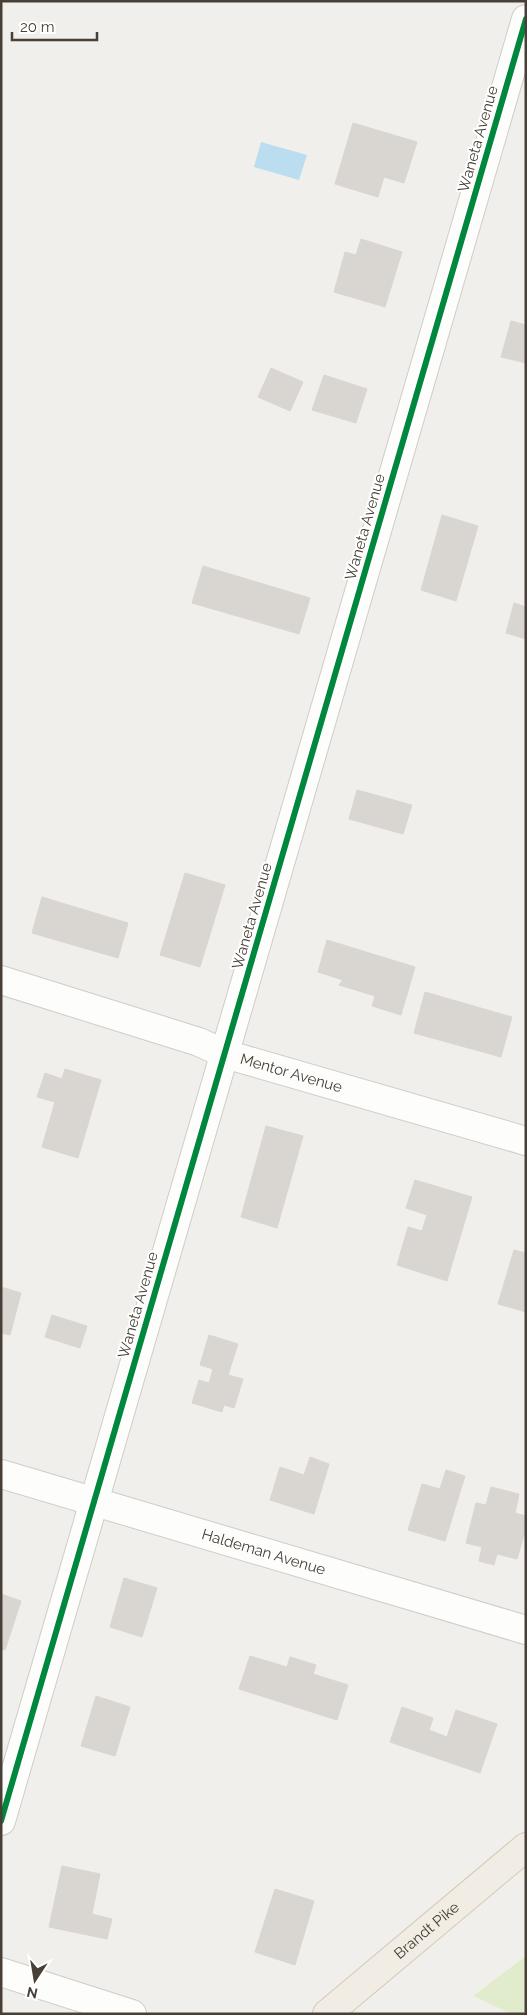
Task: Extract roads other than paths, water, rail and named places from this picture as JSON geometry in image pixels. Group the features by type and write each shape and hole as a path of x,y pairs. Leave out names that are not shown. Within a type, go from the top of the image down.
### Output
{"main road":[{"name":"Brandt Pike","path":"327,2014 526,1848"}],"street":[{"name":"Waneta Avenue","path":"1,1821 526,19"},
{"name":"Mentor Avenue","path":"1,980 199,1042 225,1054 526,1141"},
{"name":"Haldeman Avenue","path":"1,1474 526,1630"},
{"path":"1,1972 132,2014"}],"water":[{"path":"261,142 307,155 299,180 254,167"}]}
